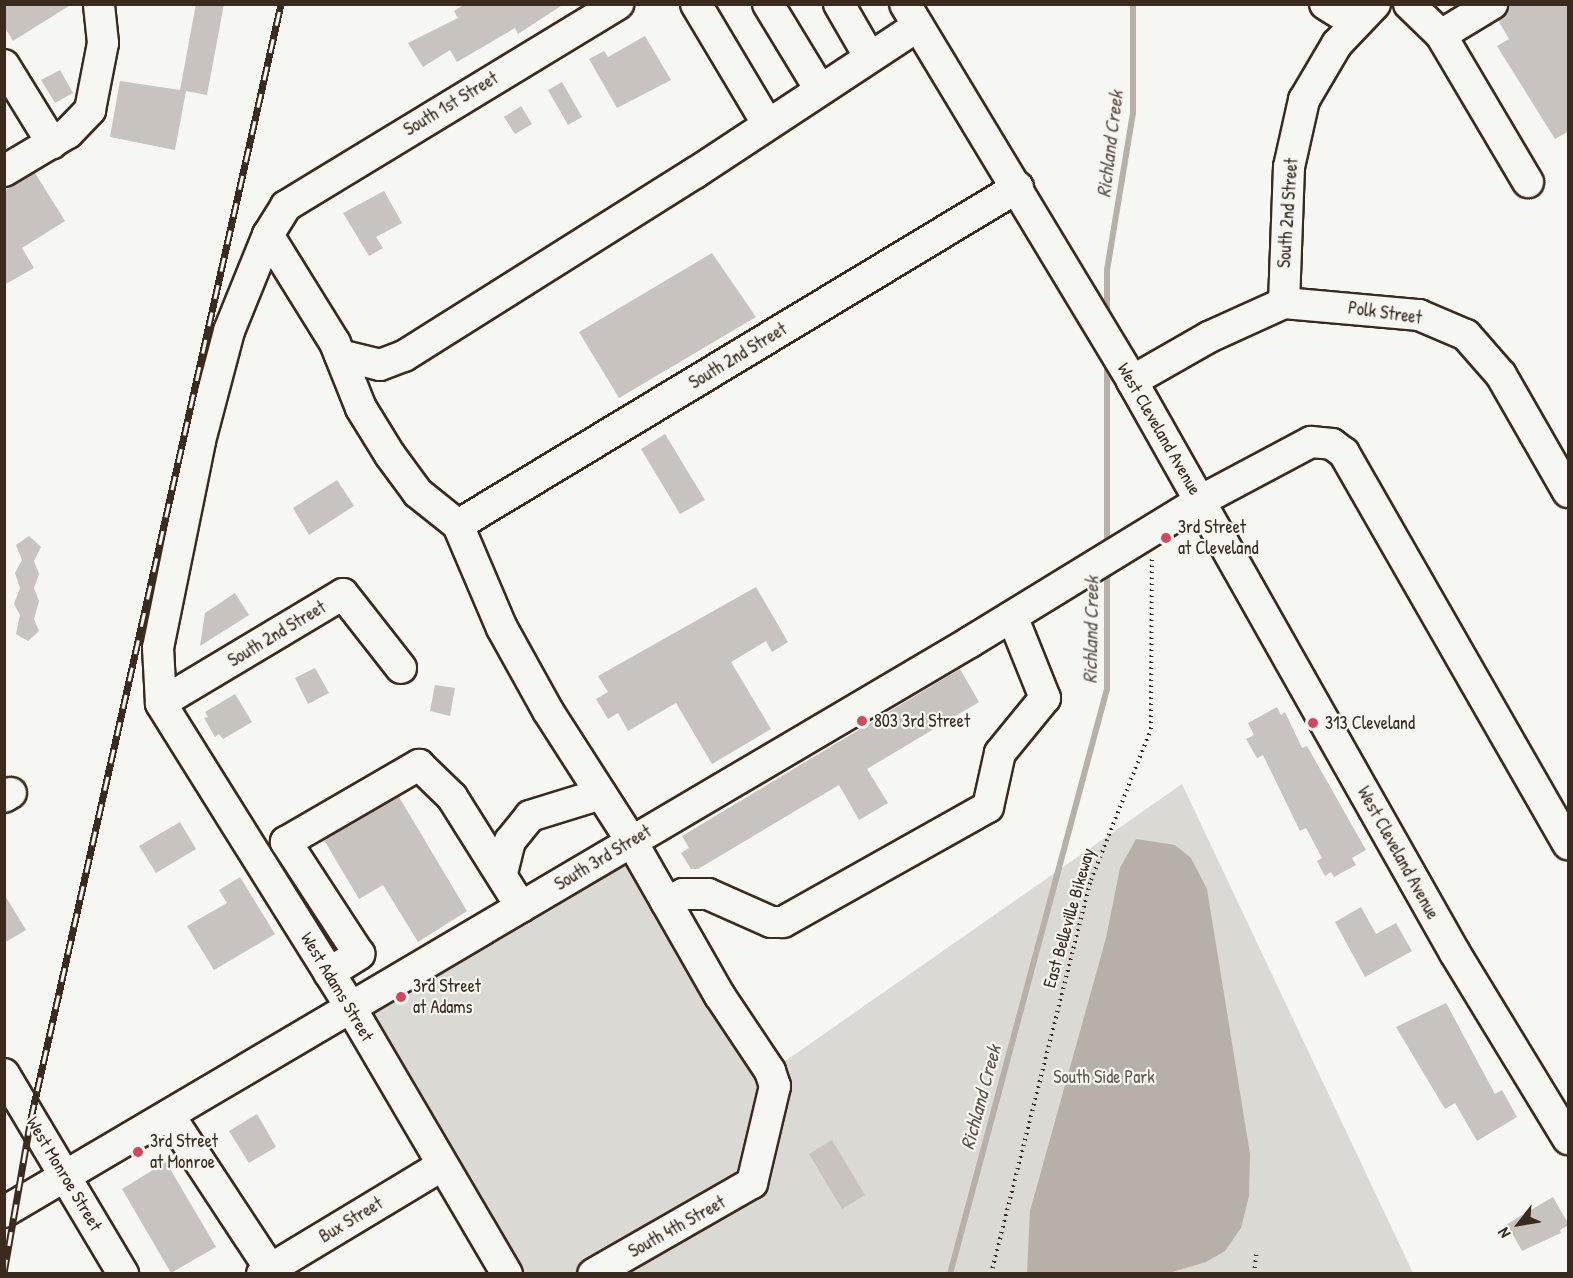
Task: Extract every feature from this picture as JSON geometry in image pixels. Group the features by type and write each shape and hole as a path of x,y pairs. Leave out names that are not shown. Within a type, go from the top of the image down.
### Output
{"street":[{"path":"6,166 68,133 90,111 103,43 99,4"},
{"name":"South 1st Street","path":"268,235 286,206 618,4"},
{"path":"696,4 767,123"},
{"path":"768,4 819,88"},
{"path":"839,4 869,56"},
{"path":"1325,4 1366,14"},
{"path":"1409,4 1441,35 1528,182"},
{"path":"1441,35 1492,4"},
{"name":"South 2nd Street","path":"1284,303 1289,167 1304,100 1337,44 1366,14"},
{"path":"340,355 381,365 404,356 695,173 869,56 912,15"},
{"name":"West Cleveland Avenue","path":"912,15 1018,187 1130,377 1455,953 1569,1139"},
{"path":"5,66 52,143"},
{"name":"South 2nd Street","path":"458,525 1018,187"},
{"path":"268,235 340,355 362,408 390,455 418,493 458,525 502,628 548,711 632,842 666,902 683,894 708,894 771,922 783,922 988,807 1000,753 1045,698 1012,616"},
{"path":"161,703 158,648 200,441 229,331 268,235"},
{"name":"Polk Street","path":"1130,377 1209,337 1284,303 1419,315 1466,335 1501,375 1569,492"},
{"name":"South 3rd Street","path":"4,1212 350,1006 632,842 1012,616 1200,501 1311,442 1332,444 1344,453 1569,844"},
{"name":"South 2nd Street","path":"161,703 343,594 401,668"},
{"name":"West Adams Street","path":"161,703 350,1006 441,1166 507,1274"},
{"path":"329,973 359,954 286,842 419,765 452,797 502,873 521,907"},
{"path":"502,873 510,841 530,816 601,794"},
{"name":"South 4th Street","path":"593,1274 744,1189 756,1175 775,1099 773,1079 666,902"},
{"name":"West Monroe Street","path":"4,1074 123,1274"},
{"path":"169,1114 266,1271"},
{"name":"Bux Street","path":"266,1271 441,1166"}],"path":[{"name":"East Belleville Bikeway","path":"991,1274 1091,880 1151,729 1154,591 1152,556 1141,538"},
{"path":"1254,1274 1257,1250"}],"green space":[{"name":"South Side Park","path":"1182,784 1413,1273 508,1273 354,1014 632,842 771,1071"}],"shaded area":[{"path":"1136,839 1175,845 1191,858 1207,889 1250,1154 1249,1196 1241,1228 1225,1251 1206,1262 1169,1273 1027,1273 1030,1211 1106,938 1120,868"}],"building":[{"path":"4,4 72,4 13,41 4,26"},
{"path":"196,4 224,4 207,95 186,91 175,150 110,137 120,81 180,90"},
{"path":"465,4 564,4 518,34 515,28 457,62 450,50 423,67 408,43 458,18 454,11"},
{"path":"1509,4 1569,4 1569,131 1555,139 1497,46 1509,39 1498,20"},
{"path":"645,36 671,80 617,108 589,59 604,51 608,57"},
{"path":"60,70 73,93 55,103 41,80"},
{"path":"562,82 582,117 568,125 548,90"},
{"path":"521,106 532,124 515,134 504,117"},
{"path":"35,173 65,221 22,248 34,268 4,285 4,191"},
{"path":"384,191 402,223 376,237 383,248 369,256 343,213"},
{"path":"712,253 756,317 619,398 579,332"},
{"path":"665,434 705,500 680,514 641,449"},
{"path":"337,480 354,506 309,535 293,508"},
{"path":"29,536 41,547 34,561 39,574 34,588 39,601 34,619 39,631 28,641 16,634 20,615 14,604 20,588 15,573 22,560 16,545"},
{"path":"756,587 788,642 772,652 766,641 731,662 771,729 712,764 676,703 628,731 618,713 608,719 596,699 608,692 598,676"},
{"path":"235,593 249,615 200,646 205,613"},
{"path":"315,668 329,693 308,704 295,678"},
{"path":"960,669 979,702 867,769 888,803 859,820 839,785 698,869 691,869 681,853 689,848 682,836"},
{"path":"435,685 455,688 450,716 430,711"},
{"path":"235,694 252,722 223,739 219,734 215,737 204,718 208,717 205,712"},
{"path":"1277,707 1281,715 1285,712 1302,748 1307,746 1366,850 1352,858 1356,865 1334,877 1331,872 1325,876 1317,861 1322,858 1306,828 1300,831 1263,755 1257,758 1246,739 1254,735 1248,723"},
{"path":"399,797 467,911 418,942 383,885 359,899 324,840"},
{"path":"180,822 196,849 156,873 139,846"},
{"path":"240,877 275,934 214,970 187,926 227,903 219,890"},
{"path":"4,894 26,930 4,943"},
{"path":"1361,907 1376,934 1396,923 1412,951 1365,977 1335,922"},
{"path":"1446,1003 1495,1094 1502,1090 1517,1117 1477,1141 1455,1103 1445,1109 1396,1027"},
{"path":"257,1114 276,1147 249,1163 229,1131"},
{"path":"832,1140 865,1195 842,1209 809,1154"},
{"path":"166,1162 216,1247 171,1273 122,1189"},
{"path":"1553,1197 1569,1225 1560,1230 1561,1233 1522,1251 1507,1224"}],"waterway":[{"name":"Richland Creek","path":"1107,319 1107,270 1133,113 1133,4"},
{"name":"Richland Creek","path":"1107,362 1107,547"},
{"name":"Richland Creek","path":"950,1274 1107,689 1107,569"}],"railway":[{"path":"4,1273 31,1118 281,4"}],"place":[{"name":"3rd Street at Cleveland","path":"1166,538"},
{"name":"803 3rd Street","path":"862,721"},
{"name":"313 Cleveland","path":"1313,723"},
{"name":"3rd Street at Adams","path":"401,997"},
{"name":"3rd Street at Monroe","path":"138,1152"}]}
